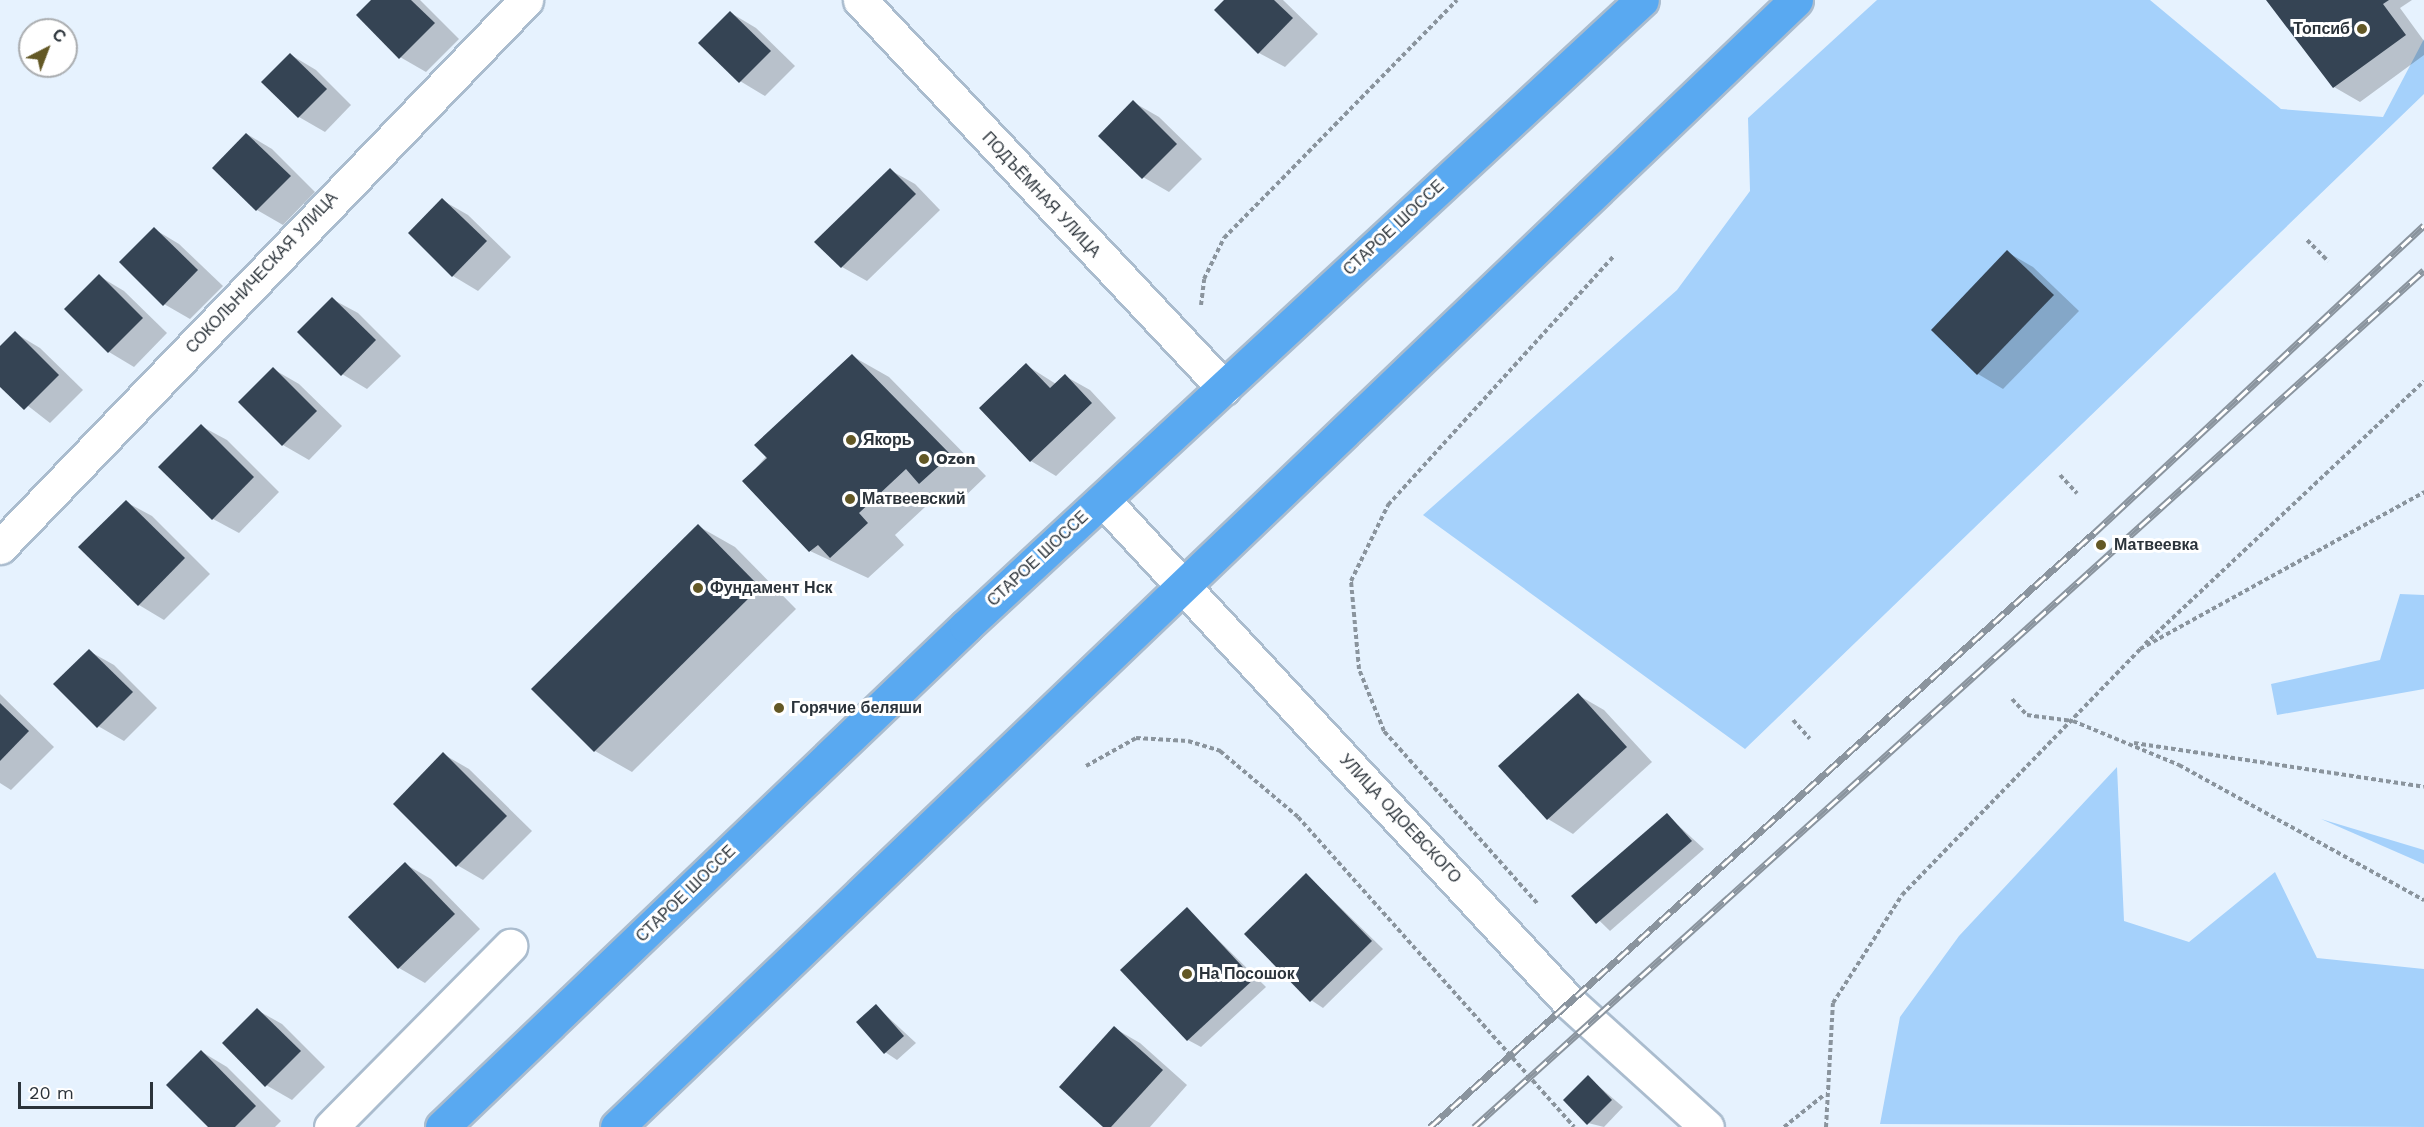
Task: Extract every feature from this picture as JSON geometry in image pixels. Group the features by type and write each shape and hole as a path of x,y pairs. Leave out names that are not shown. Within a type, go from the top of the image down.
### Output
{"highway":[{"name":"СТАРОЕ ШОССЕ","path":"442,1127 1102,500 1642,0"},
{"path":"617,1127 1186,587 1796,0"}],"street":[{"name":"СОКОЛЬНИЧЕСКАЯ УЛИЦА","path":"0,547 526,0"},
{"name":"ПОДЪЁМНАЯ УЛИЦА","path":"860,0 1178,342 1224,388"},
{"name":"УЛИЦА ОДОЕВСКОГО","path":"1102,500 1186,587 1569,1002 1707,1127"},
{"path":"331,1127 510,946"}],"path":[{"path":"1178,342 1200,314 1204,279 1224,238 1457,0"},
{"path":"2307,240 2328,261"},
{"path":"1541,908 1384,731 1359,669 1351,581 1388,505 1613,257"},
{"path":"1826,1127 1824,1095 1833,1003 1902,895 2073,721 2140,649 2424,381"},
{"path":"2060,475 2077,493"},
{"path":"2140,649 2424,492"},
{"path":"2012,699 2027,715 2073,721 2127,742 2424,900"},
{"path":"1793,720 1810,739"},
{"path":"1086,766 1136,738 1188,741 1220,751 1298,817 1574,1127"},
{"path":"2127,742 2424,787"},
{"path":"1784,1127 1824,1095"}],"shaded area":[{"path":"1877,0 2150,0 2281,109 2383,117 2424,39 2424,94 1745,749 1423,515 1677,290 1750,191 1748,118"},
{"path":"2400,594 2424,595 2424,689 2277,715 2271,684 2380,660"},
{"path":"2117,767 2124,921 2189,942 2275,872 2317,958 2424,969 2424,1127 1880,1124 1900,1017 1959,936"},
{"path":"2321,819 2424,850 2424,864"}],"building":[{"path":"371,0 411,0 435,23 399,59 356,15"},
{"path":"1224,0 1274,0 1293,18 1258,54 1214,10"},
{"path":"2266,0 2389,0 2383,4 2406,35 2333,88"},
{"path":"730,11 771,51 739,83 698,43"},
{"path":"290,53 327,89 298,118 261,82"},
{"path":"1133,100 1177,144 1142,179 1098,136"},
{"path":"246,133 291,176 256,211 212,168"},
{"path":"890,168 916,194 841,268 814,242"},
{"path":"442,198 487,241 452,277 408,233"},
{"path":"154,227 198,270 163,306 119,262"},
{"path":"2007,250 2054,295 1977,375 1931,330"},
{"path":"99,274 143,318 108,353 64,309"},
{"path":"332,297 376,340 341,376 297,332"},
{"path":"15,331 59,375 24,410 0,387 0,346"},
{"path":"852,354 951,455 919,484 906,469 859,513 868,523 830,558 818,545 809,552 742,481 767,458 754,445"},
{"path":"1026,363 1050,388 1065,374 1092,403 1030,462 979,408"},
{"path":"273,367 317,411 282,446 238,402"},
{"path":"201,424 254,477 212,520 158,467"},
{"path":"126,500 185,558 138,606 78,547"},
{"path":"698,524 760,587 594,752 531,689"},
{"path":"89,649 133,692 97,728 53,684"},
{"path":"1578,693 1627,747 1547,820 1498,766"},
{"path":"0,703 29,731 0,761"},
{"path":"443,752 507,816 456,867 393,804"},
{"path":"1667,813 1692,841 1596,924 1571,896"},
{"path":"405,862 455,914 398,969 348,917"},
{"path":"1306,873 1372,941 1310,1002 1244,934"},
{"name":"На Посошок","path":"1187,907 1254,979 1187,1041 1120,970"},
{"path":"876,1004 904,1036 884,1054 856,1022"},
{"path":"257,1008 301,1051 265,1087 222,1043"},
{"path":"1114,1026 1163,1070 1111,1127 1103,1127 1059,1087"},
{"path":"201,1050 256,1106 235,1127 208,1127 166,1085"},
{"path":"1588,1075 1612,1100 1587,1125 1563,1100"}],"railway":[{"path":"1430,1127 2094,533 2424,225"},
{"path":"1474,1127 2424,270"}],"place":[{"name":"Топсиб","path":"2362,29"},
{"name":"Якорь","path":"851,440"},
{"name":"Ozon","path":"924,459"},
{"name":"Матвеевский","path":"850,499"},
{"name":"Матвеевка","path":"2101,545"},
{"name":"Фундамент Нск","path":"698,588"},
{"name":"Горячие беляши","path":"779,708"},
{"name":"На Посошок","path":"1187,974"}]}
